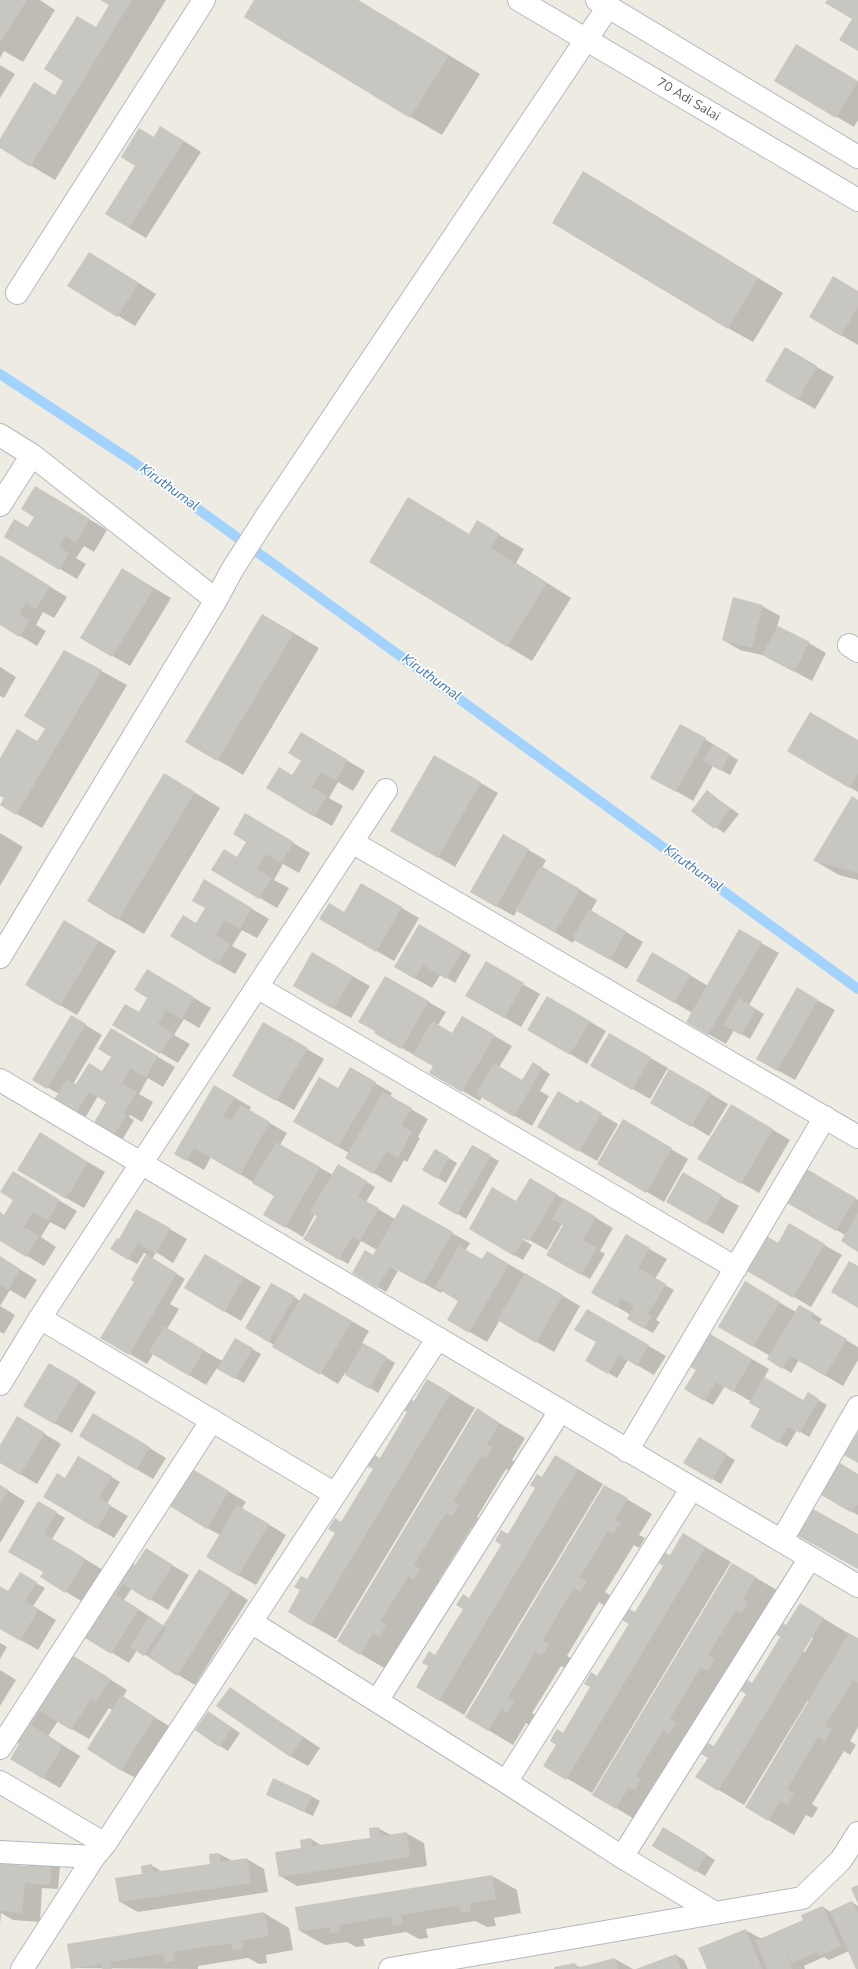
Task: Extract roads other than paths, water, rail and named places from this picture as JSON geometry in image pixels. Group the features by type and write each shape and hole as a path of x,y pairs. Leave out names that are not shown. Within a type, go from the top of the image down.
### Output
{"street":[{"path":"17,293 204,0"},
{"name":"70 Adi Salai","path":"519,0 858,200"},
{"path":"0,957 216,600 232,570 586,40 602,3 858,157"},
{"path":"0,435 32,455 216,600"},
{"path":"0,504 32,455"},
{"path":"0,1384 40,1318 386,790"},
{"path":"352,842 858,1136"},
{"path":"257,987 736,1268"},
{"path":"0,1080 858,1586"},
{"path":"627,1451 825,1117"},
{"path":"40,1318 336,1494"},
{"path":"22,1969 438,1338"},
{"path":"782,1540 858,1407"},
{"path":"377,1701 560,1410"},
{"path":"0,1748 212,1420"},
{"path":"506,1782 692,1488"},
{"path":"622,1857 810,1558"},
{"path":"251,1622 506,1782 622,1857 715,1913"},
{"path":"0,1782 100,1850"},
{"path":"390,1969 802,1898 841,1860 858,1833"},
{"path":"0,1852 100,1850"}],"waterway":[{"name":"Kiruthumal","path":"0,374 132,461 858,989"}]}
